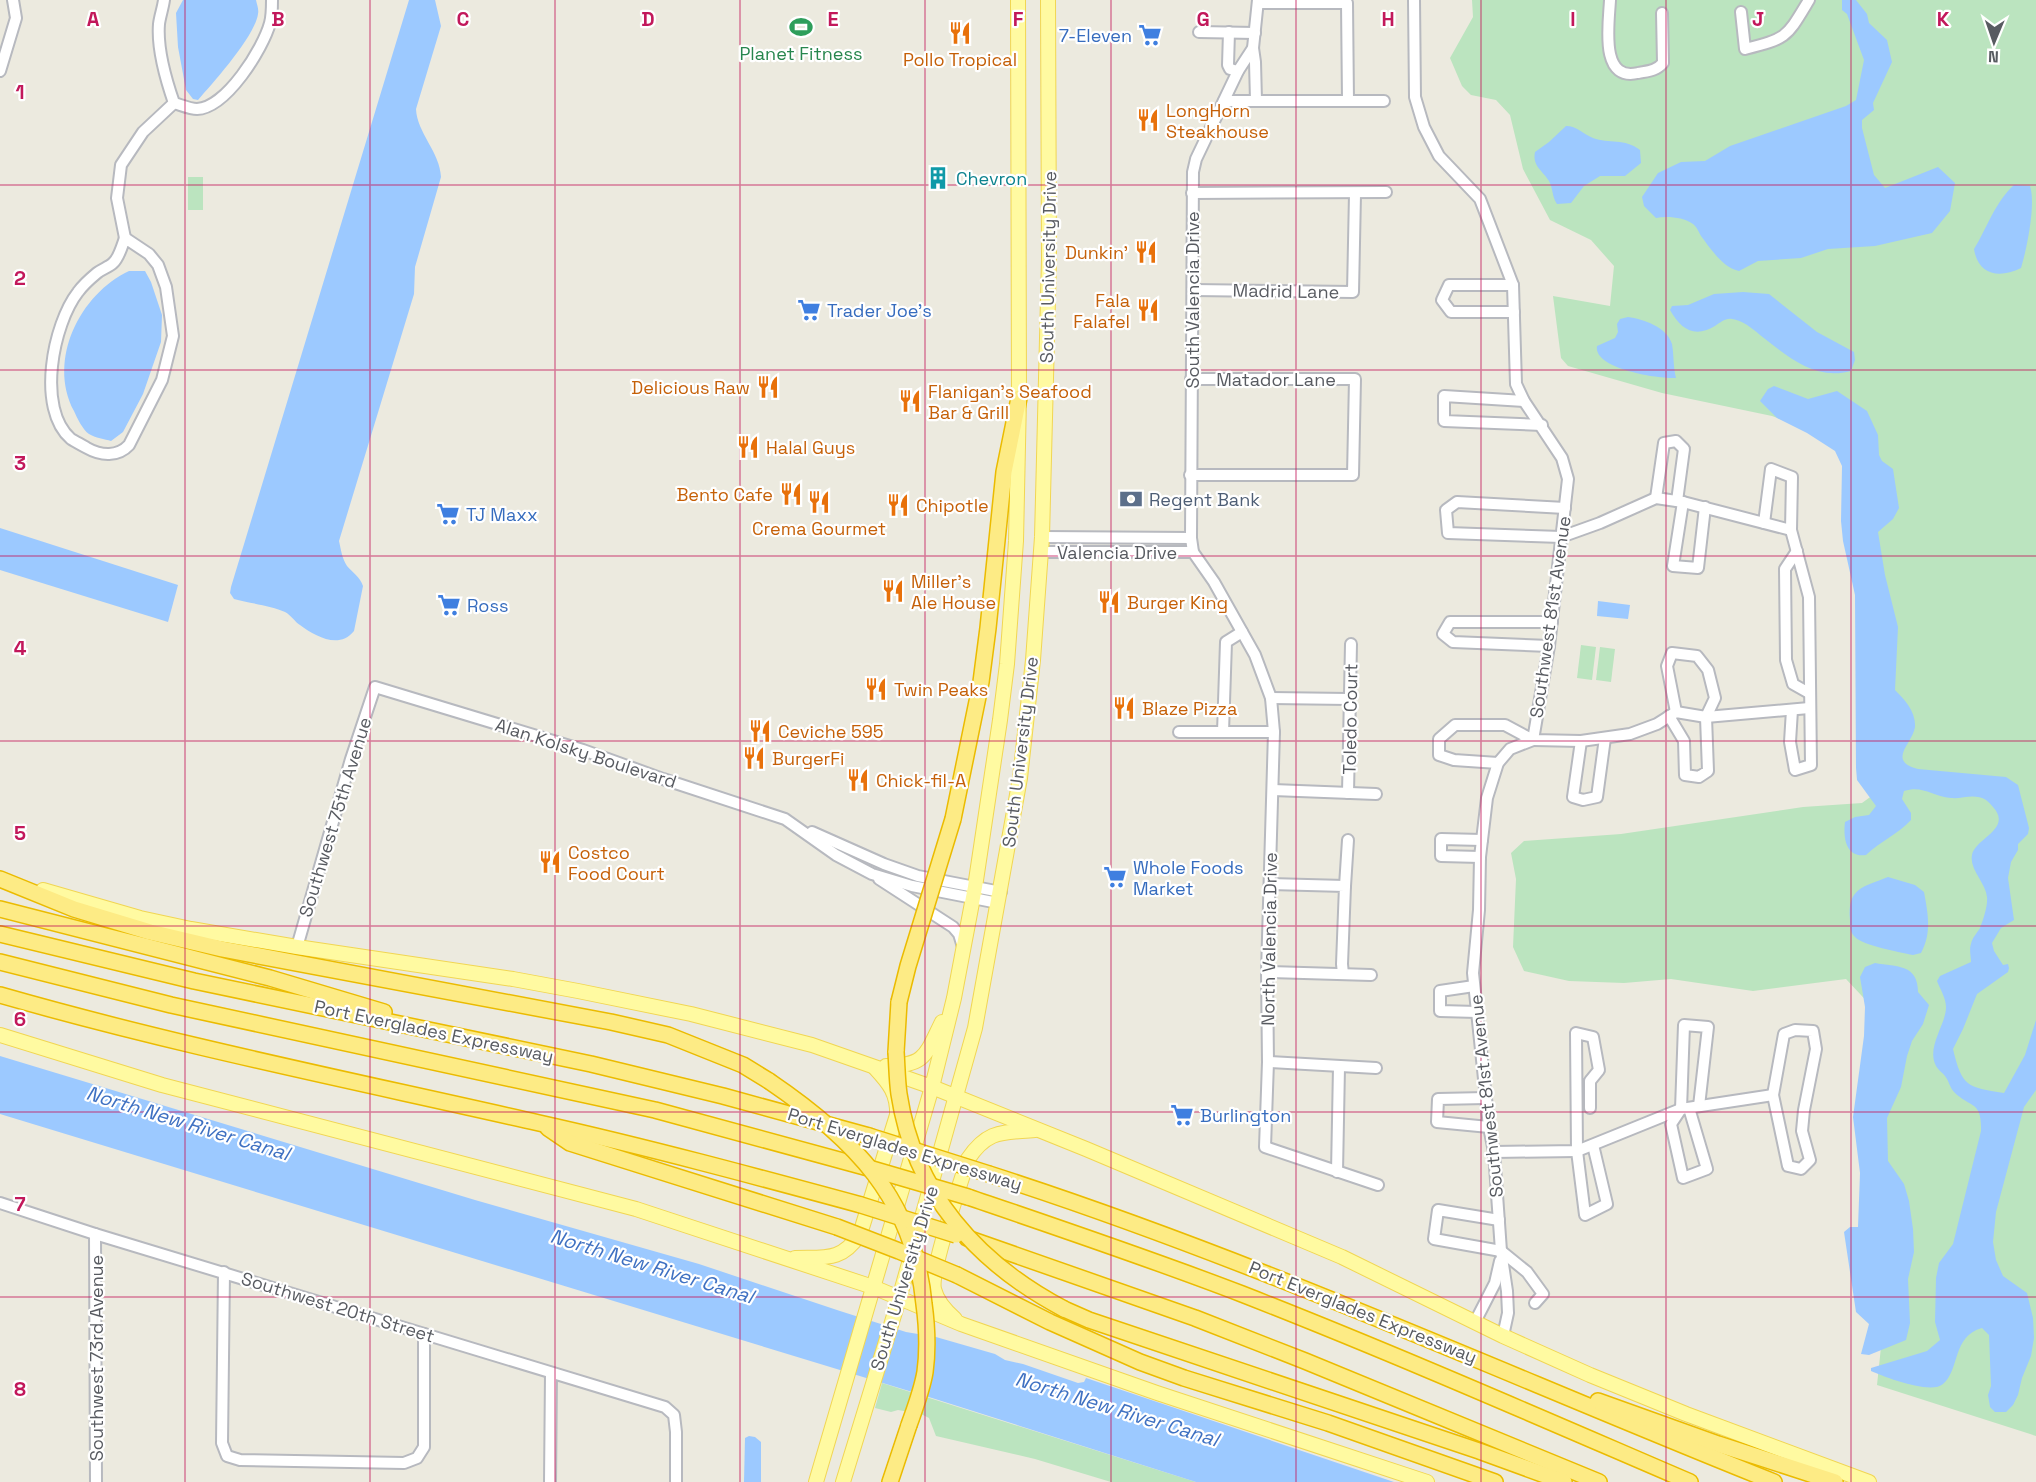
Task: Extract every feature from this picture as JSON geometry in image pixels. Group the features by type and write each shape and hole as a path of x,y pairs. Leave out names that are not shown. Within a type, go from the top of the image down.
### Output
{"highway":[{"path":"1019,398 1004,472 981,682 953,819 908,966 900,1002 896,1052 898,1093 915,1154 946,1212 971,1242 1002,1271 1036,1294 1064,1309 1089,1320 1479,1451 1564,1482"},
{"path":"0,878 74,909 150,932 222,949 611,1022 668,1035 743,1065 770,1081 811,1110 860,1156 888,1192 917,1256 927,1328 925,1372 890,1482"},
{"path":"0,909 270,978 482,1041"},
{"name":"Port Everglades Expressway","path":"0,934 194,981 613,1069 723,1096 868,1136 1069,1199 1217,1253 1774,1482"},
{"path":"0,962 171,1005 545,1084 655,1110 752,1135 968,1197 1097,1240 1242,1294 1471,1387 1690,1482"},
{"path":"0,995 129,1030 265,1063 541,1123 704,1162 861,1205 956,1234 1196,1318 1599,1482"},
{"path":"541,1123 570,1143 837,1227 899,1251 957,1275 1050,1322 1140,1362 1495,1482"},
{"path":"1496,1367 1738,1451 1835,1482"}],"main road":[{"name":"South University Drive","path":"816,1482 932,1088 954,998 974,893 1007,664 1016,541 1019,398 1018,0"},
{"name":"South University Drive","path":"843,1482 957,1098 979,1010 1000,898 1024,745 1042,537 1049,266 1048,0"},
{"path":"0,878 140,918 227,936 513,979 691,1014 812,1045 932,1088 1342,1257 1569,1366 1686,1414 1869,1482"},
{"path":"872,1065 902,1066 920,1060 927,1052 954,998"},
{"path":"0,1035 162,1085 636,1209 873,1287 961,1324 1157,1393 1427,1482"},
{"path":"786,1259 838,1255 847,1250 860,1234 897,1115 895,1093 872,1065"},
{"path":"961,1324 943,1308 933,1288 939,1258 968,1158 985,1138 999,1134 1037,1130"}],"street":[{"path":"0,71 16,18 13,0"},
{"path":"164,0 159,25 164,70 174,103"},
{"path":"174,103 197,109 212,105 224,95 260,49 271,22 272,0"},
{"name":"Southwest 81st Avenue","path":"1414,0 1415,97 1424,127 1439,156 1480,199 1513,285 1516,384 1524,401 1562,458 1568,472 1549,646 1533,740 1510,749 1498,762 1487,798 1480,857 1479,910 1473,973 1489,1127 1494,1152 1501,1251 1507,1291 1508,1313 1503,1336"},
{"path":"1610,0 1609,52 1611,62 1620,72 1633,75 1658,69 1663,63 1662,13"},
{"path":"1741,12 1745,49 1772,42 1789,32 1809,0"},
{"path":"1258,1 1347,3 1348,101"},
{"name":"South Valencia Drive","path":"1191,537 1193,172 1196,159 1238,71 1253,48 1258,1"},
{"path":"1199,32 1255,33"},
{"path":"1229,32 1228,65 1230,69 1238,71"},
{"path":"1253,48 1256,101"},
{"path":"1224,101 1384,101"},
{"path":"125,238 149,254 158,265 166,287 173,336 162,380 129,445 124,451 114,455 91,450 70,438 57,418 51,388 54,348 63,318 78,292 97,273 115,262 125,238 117,198 121,165 143,132 174,103"},
{"path":"1192,194 1386,192"},
{"name":"Madrid Lane","path":"1193,290 1353,292 1355,194"},
{"path":"1513,285 1449,285 1442,300 1451,312 1514,312"},
{"name":"Matador Lane","path":"1190,475 1353,475 1355,379 1191,380"},
{"path":"1524,401 1444,396 1444,421 1542,425"},
{"path":"1656,498 1664,443 1676,441 1684,449 1673,566 1698,568 1705,507"},
{"path":"1764,523 1771,469 1792,477 1791,530 1809,597 1811,765 1795,770 1790,742 1792,710"},
{"path":"1565,508 1457,502 1446,510 1448,533 1561,537 1600,524 1656,498 1680,501 1791,530"},
{"name":"Valencia Drive","path":"1042,537 1191,537"},
{"name":"North Valencia Drive","path":"1191,537 1193,552 1214,582 1255,655 1270,698 1274,732 1265,1147 1336,1172"},
{"path":"1797,551 1785,569 1786,660 1793,684 1809,693"},
{"name":"Valencia Drive","path":"1041,552 1193,552"},
{"path":"1549,646 1453,642 1443,634 1450,621 1552,622"},
{"path":"1223,732 1226,642 1242,632"},
{"name":"Toledo Court","path":"1348,793 1351,644"},
{"path":"1672,653 1697,656 1707,670 1715,698 1706,717 1708,771 1699,777 1685,775 1684,741 1672,714 1667,666 1672,653"},
{"name":"Alan Kolsky Boulevard","path":"375,687 584,750 785,819 836,855 872,874 912,886 1000,898"},
{"name":"Southwest 75th Avenue","path":"297,947 351,759 375,687"},
{"path":"1270,698 1349,699"},
{"path":"1498,762 1454,760 1439,754 1439,739 1455,724 1505,725 1533,740 1581,741 1630,734 1657,724 1672,714 1706,717 1809,708"},
{"path":"1179,732 1274,732"},
{"path":"1581,741 1573,797 1583,800 1597,797 1605,738"},
{"name":"Toledo Court","path":"1273,790 1376,794"},
{"name":"Alan Kolsky Boulevard","path":"795,825 884,864 974,893"},
{"path":"1480,857 1441,856 1441,839 1482,840"},
{"path":"1343,974 1348,840"},
{"path":"872,874 953,927 959,934 964,948"},
{"path":"1270,884 1345,886"},
{"path":"1267,972 1371,975"},
{"path":"1474,986 1440,991 1440,1011 1477,1012"},
{"path":"1690,1108 1684,1025 1708,1027 1690,1108 1671,1124 1683,1178 1707,1169 1690,1108"},
{"path":"1795,1030 1813,1031 1816,1049 1804,1110 1803,1131 1810,1160 1801,1169 1788,1166 1773,1095 1784,1034 1795,1030"},
{"path":"1590,1108 1590,1082 1599,1070 1593,1037 1576,1033 1578,1151 1585,1215 1607,1204 1593,1144"},
{"path":"1268,1062 1376,1068"},
{"path":"1339,1067 1336,1172 1378,1185"},
{"path":"1494,1152 1578,1151 1690,1108 1773,1095"},
{"path":"1486,1098 1438,1099 1437,1122 1489,1127"},
{"name":"Southwest 20th Street","path":"0,1203 665,1407 674,1415 676,1482"},
{"path":"1499,1220 1438,1209 1434,1239 1501,1251 1527,1272 1543,1294 1535,1303"},
{"name":"Southwest 73rd Avenue","path":"95,1234 96,1482"},
{"name":"Southwest 81st Avenue","path":"1475,1322 1495,1283 1501,1251"},
{"path":"224,1272 222,1443 227,1456 240,1460 392,1463 404,1463 417,1458 424,1448 424,1334"},
{"path":"550,1482 552,1373"}],"green space":[{"path":"1472,0 2036,0 2036,1436 1877,1385 1883,1328 1875,1010 1846,979 1753,991 1671,979 1624,983 1569,981 1524,971 1513,947 1516,879 1511,853 1524,841 1621,834 1803,807 1862,803 1884,787 1850,432 1831,438 1772,416 1662,393 1568,366 1561,358 1553,296 1610,306 1614,266 1591,240 1550,220 1523,169 1510,115 1496,100 1471,95 1462,86 1450,58 1473,17"},
{"path":"188,177 203,177 203,210 188,210"},
{"path":"1581,645 1596,647 1592,680 1577,678"},
{"path":"1600,647 1615,649 1611,682 1596,680"},
{"path":"882,1383 1196,1482 1111,1482 1035,1459 936,1436 929,1418 921,1414 898,1410 891,1412 875,1408"}],"water":[{"path":"183,0 256,0 258,9 250,34 198,100 193,99 186,90 178,47 176,13"},
{"path":"409,0 435,0 441,26 416,109 420,126 437,159 441,177 415,267 414,294 339,541 345,563 363,586 354,631 348,637 334,640 313,633 298,624 285,612 234,599 230,593"},
{"path":"1842,0 1856,0 1867,14 1869,23 1887,40 1892,62 1873,103 1874,110 1862,120 1874,175 1885,188 1938,167 1955,183 1950,211 1932,233 1875,246 1828,249 1801,258 1758,261 1739,271 1733,269 1717,257 1693,224 1675,218 1656,218 1644,206 1642,197 1658,173 1681,162 1705,161 1730,146 1846,106 1856,100 1864,60 1847,14 1842,10"},
{"path":"1566,126 1593,138 1634,146 1640,150 1641,163 1625,176 1600,176 1584,186 1571,203 1557,204 1549,181 1534,157 1535,152"},
{"path":"2014,185 2030,186 2032,204 2030,226 2021,268 1998,274 1985,269 1980,264 1974,249 1996,207"},
{"path":"129,271 145,271 151,282 162,315 161,342 143,394 123,432 111,441 91,435 82,427 67,391 64,371 73,330 83,312 96,295"},
{"path":"1743,292 1769,294 1817,332 1854,352 1855,360 1851,371 1825,373 1813,370 1780,351 1750,327 1736,320 1725,320 1708,330 1689,330 1679,323 1670,310 1672,306 1688,305 1714,294"},
{"path":"1628,317 1654,325 1669,338 1672,344 1676,378 1656,377 1629,371 1605,361 1599,354 1597,346 1615,338 1620,319"},
{"path":"1774,386 1808,399 1837,391 1867,411 1878,435 1879,455 1882,461 1893,469 1899,508 1893,519 1878,532 1885,575 1898,627 1895,690 1909,707 1915,722 1913,733 1902,756 1904,761 1909,766 1918,769 2006,777 2018,785 2029,828 2028,834 2018,844 2008,878 2014,920 2001,928 1992,943 2003,965 2008,964 2008,972 1977,994 1953,1049 1963,1078 1968,1083 1982,1089 2004,1093 2025,1055 2036,1020 2036,1090 2024,1107 1996,1212 1993,1242 1996,1260 2003,1276 2027,1293 2033,1318 2034,1338 2031,1356 2018,1395 2006,1412 1995,1412 1990,1407 1988,1395 1991,1386 1989,1335 1982,1328 1972,1332 1966,1338 1948,1378 1937,1387 1908,1384 1871,1371 1871,1368 1927,1351 1940,1340 1935,1322 1936,1278 1939,1263 1953,1244 1981,1131 1981,1121 1977,1109 1951,1089 1934,1059 1933,1051 1946,1007 1937,981 1940,976 1971,962 1970,946 1980,928 1987,901 1986,892 1973,866 1972,855 1979,843 1996,827 1999,821 1998,815 1985,799 1972,796 1951,798 1911,789 1904,791 1902,799 1911,813 1911,820 1906,825 1866,855 1854,853 1847,846 1845,822 1855,817 1869,815 1876,806 1857,780 1855,595 1843,541 1842,466 1835,451 1777,418 1760,401 1768,389"},
{"path":"0,528 178,585 168,622 0,570"},
{"path":"1598,601 1630,605 1628,619 1597,616"},
{"path":"1888,877 1915,885 1924,892 1928,931 1921,953 1913,955 1874,946 1852,934 1850,909 1854,895 1858,890"},
{"path":"1875,963 1905,968 1914,976 1918,992 1929,1005 1923,1024 1912,1041 1901,1087 1887,1118 1888,1161 1904,1184 1913,1229 1914,1252 1908,1279 1910,1323 1906,1340 1869,1355 1861,1354 1869,1324 1856,1312 1844,1232 1850,1227 1858,1227 1860,1173 1853,1117 1864,1036 1865,1007 1860,977 1865,967"},
{"name":"North New River Canal","path":"0,1056 475,1200 699,1264 906,1332 936,1337 995,1354 1005,1360 1078,1383 1084,1382 1086,1378 1394,1482 1196,1482 932,1398 0,1114"},
{"path":"749,1436 761,1442 761,1482 744,1482 745,1438"}],"place":[{"name":"Planet Fitness","path":"801,27"},
{"name":"Pollo Tropical","path":"960,33"},
{"name":"7-Eleven","path":"1150,35"},
{"name":"LongHorn Steakhouse","path":"1148,120"},
{"name":"Chevron","path":"938,178"},
{"name":"Dunkin'","path":"1146,252"},
{"name":"Trader Joe's","path":"809,310"},
{"name":"Fala Falafel","path":"1148,310"},
{"name":"Delicious Raw","path":"768,387"},
{"name":"Flanigan's Seafood Bar & Grill","path":"910,401"},
{"name":"Halal Guys","path":"748,447"},
{"name":"Bento Cafe","path":"791,494"},
{"name":"Regent Bank","path":"1131,499"},
{"name":"Crema Gourmet","path":"819,502"},
{"name":"Chipotle","path":"898,505"},
{"name":"TJ Maxx","path":"448,514"},
{"name":"Miller's Ale House","path":"893,591"},
{"name":"Burger King","path":"1109,602"},
{"name":"Ross","path":"449,605"},
{"name":"Twin Peaks","path":"876,689"},
{"name":"Blaze Pizza","path":"1124,708"},
{"name":"Ceviche 595","path":"760,731"},
{"name":"BurgerFi","path":"754,758"},
{"name":"Chick-fil-A","path":"858,780"},
{"name":"Costco Food Court","path":"550,862"},
{"name":"Whole Foods Market","path":"1115,877"},
{"name":"Burlington","path":"1182,1115"}]}
